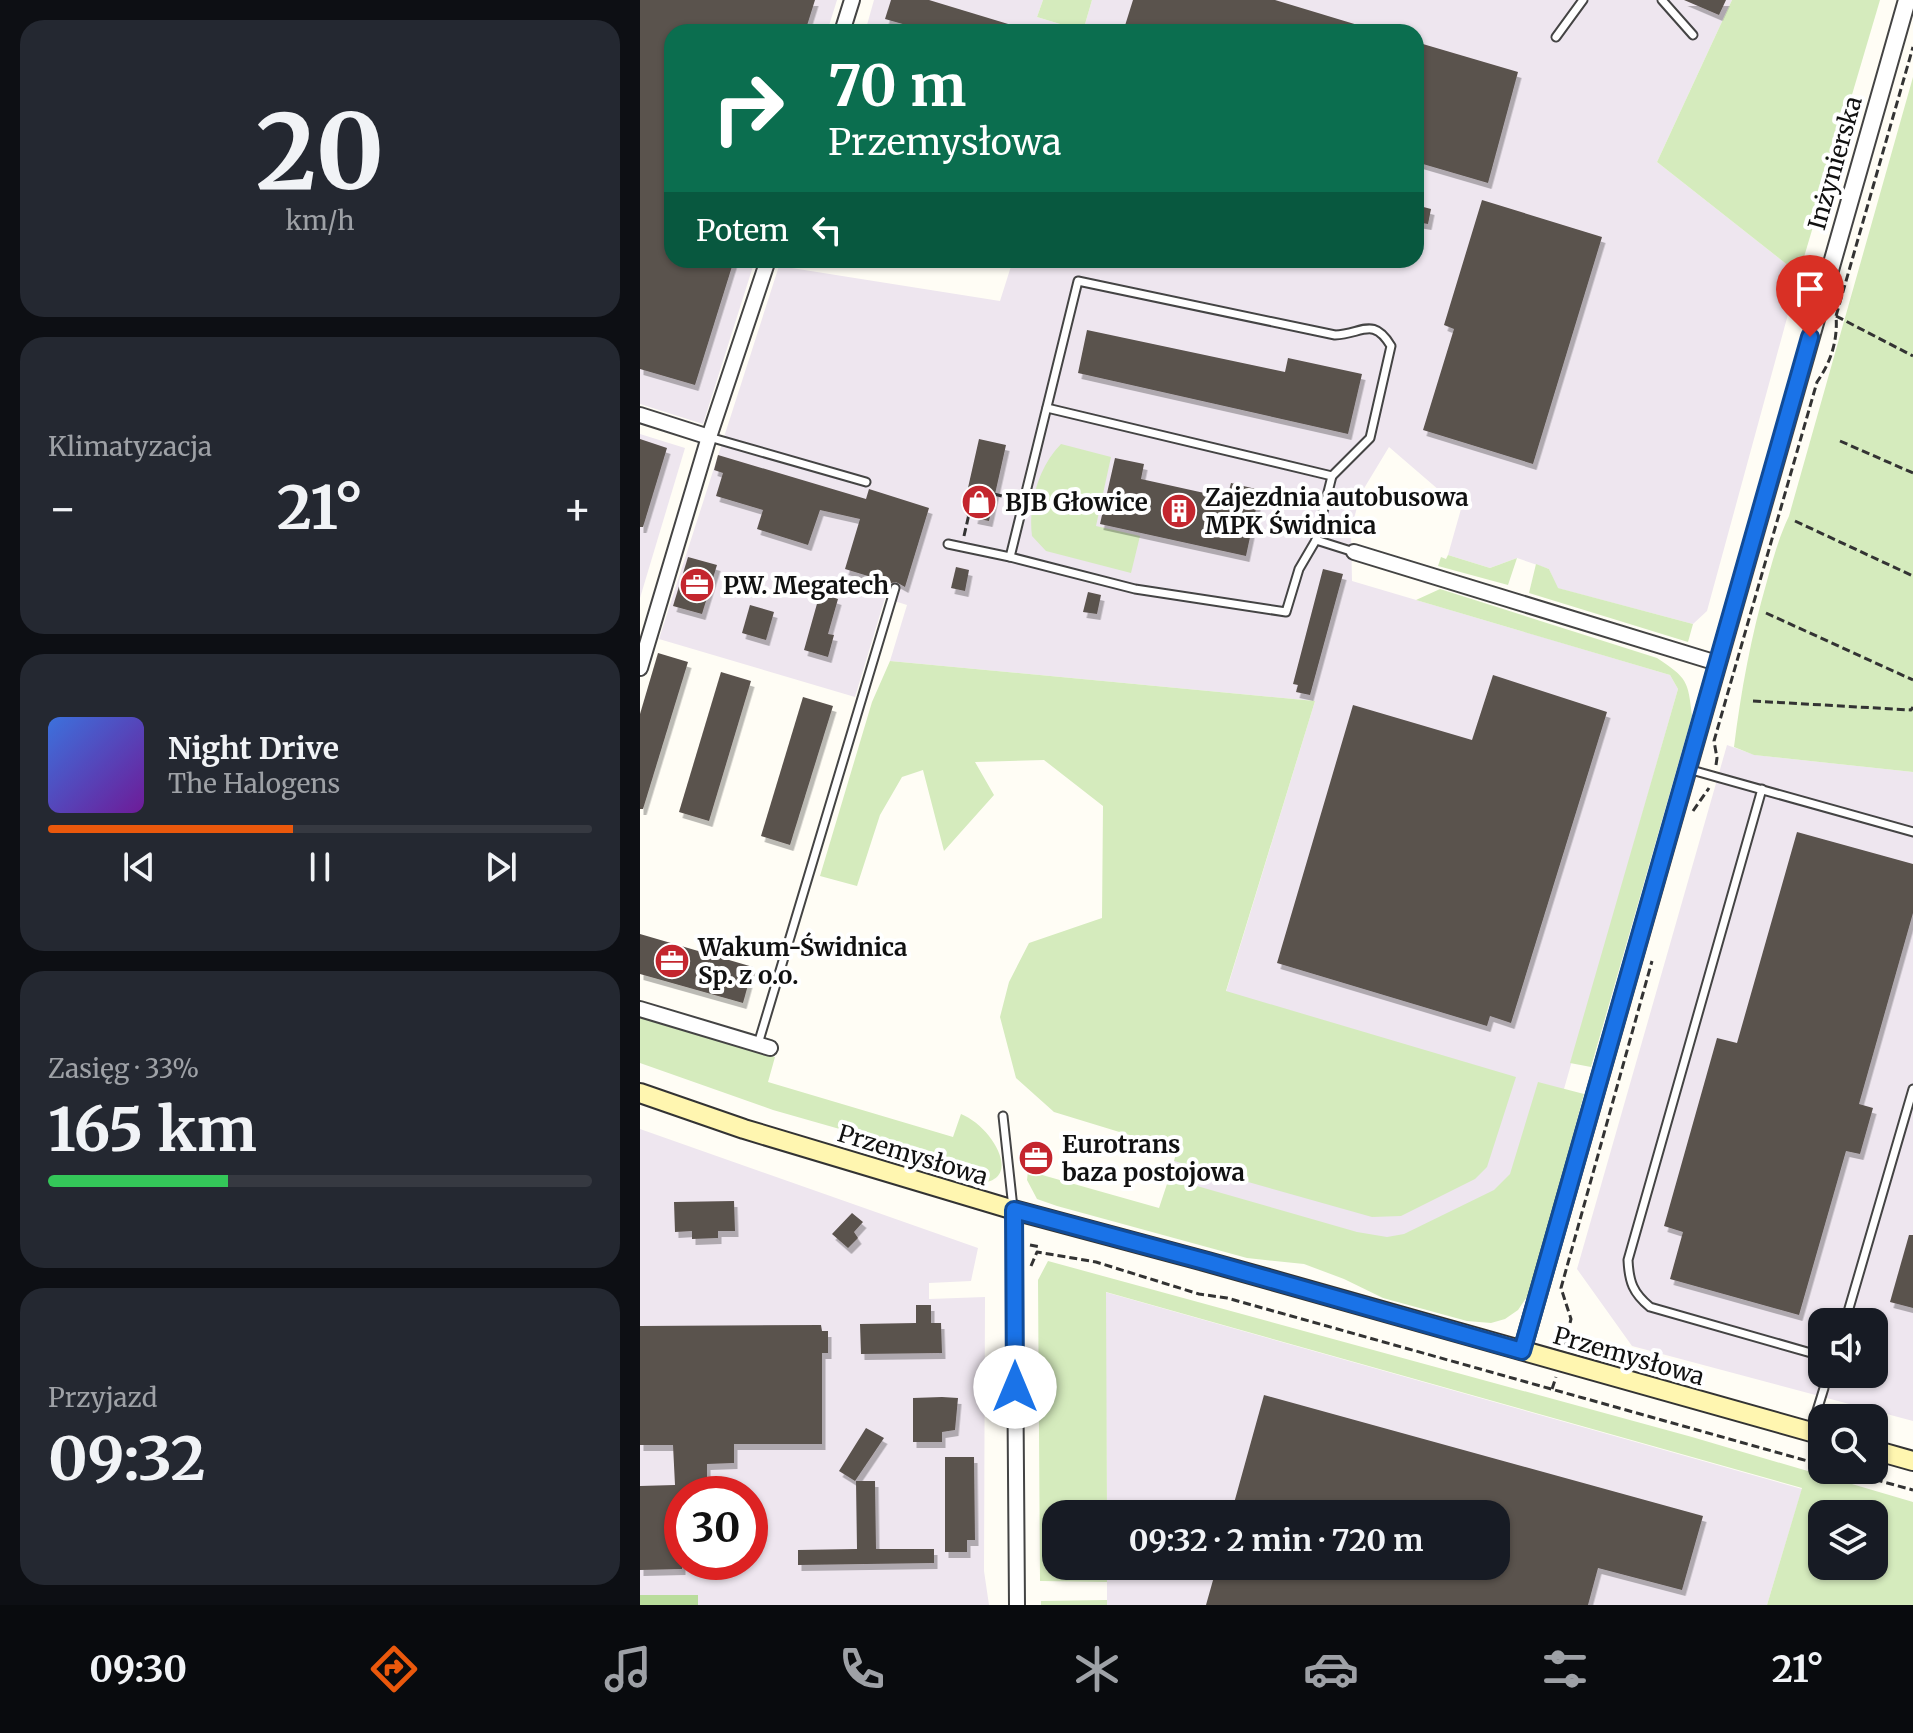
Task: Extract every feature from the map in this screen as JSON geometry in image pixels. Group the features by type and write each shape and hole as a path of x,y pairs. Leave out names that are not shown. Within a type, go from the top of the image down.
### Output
{"main road":[{"name":"Przemysłowa","path":"640,1093 744,1129 1014,1210 1808,1432"},
{"path":"1888,1454 1913,1461"}],"street":[{"path":"846,24 852,0"},
{"name":"Inżynierska","path":"1522,1351 1907,0"},
{"path":"640,668 709,437 765,268"},
{"path":"640,415 709,437"},
{"path":"1354,552 1717,663"},
{"path":"640,1009 764,1046"},
{"path":"1014,1210 1017,1605"}],"lane":[{"path":"1556,37 1583,0"},
{"path":"1662,0 1693,35"},
{"path":"948,544 1135,589 1286,612 1299,569 1316,540 1332,476 1370,438 1391,346 1384,334 1373,328 1335,335 1078,281 1010,557"},
{"path":"1047,408 1332,476"},
{"path":"709,437 866,482"},
{"path":"1316,540 1354,552"},
{"path":"764,1046 895,588"},
{"path":"1688,769 1913,832"},
{"path":"1762,789 1628,1260 1629,1281 1636,1296 1650,1307 1808,1352"},
{"path":"1849,1308 1913,1089"},
{"path":"1003,1116 1014,1210"}],"path":[{"path":"1690,824 1694,809 1708,792 1713,776 1717,758 1714,741 1817,382 1828,367 1837,333 1836,316 1913,47"},
{"path":"1819,307 1913,356"},
{"path":"1840,441 1913,473"},
{"path":"994,494 1017,499"},
{"path":"961,546 969,514 974,515"},
{"path":"1795,521 1913,576"},
{"path":"1766,613 1913,680"},
{"path":"1753,701 1911,710 1913,707"},
{"path":"1552,1389 1571,1319 1561,1288 1652,959"},
{"path":"1037,1252 1096,1262 1199,1294 1227,1298 1808,1461"},
{"path":"1888,1483 1913,1490"}],"shaded area":[{"path":"640,0 837,0 830,24 664,24 664,268 752,268 703,424 640,404"},
{"path":"874,0 1043,0 1037,17 1060,24 867,24"},
{"path":"1092,0 1732,0 1657,162 1799,274 1707,611 1693,624 1557,588 1549,569 1517,558 1490,568 1448,555 1461,509 1389,447 1360,495 1351,531 1352,581 1670,675 1678,689 1564,1089 1447,1289 1160,1208 1315,701 890,661 907,605 885,598 855,697 659,639 778,268 1000,301 1010,268 1424,268 1424,24 1085,24"},
{"path":"640,434 685,448 640,598"},
{"path":"1727,745 1755,755 1913,772 1913,1421 1888,1414 1888,1404 1849,1404 1632,1346 1577,1269"},
{"path":"640,1129 978,1248 971,1281 929,1283 929,1299 985,1297 984,1571 989,1605 698,1605 698,1595 640,1595"},
{"path":"1105,1292 1802,1489 1767,1605 1107,1605 1107,1580 1510,1580 1510,1500 1107,1500"}],"green space":[{"path":"1043,0 1092,0 1085,24 1060,24 1037,17"},
{"path":"1732,0 1880,0 1799,274 1657,162"},
{"path":"1913,77 1913,772 1754,755 1734,747 1756,622"},
{"path":"1061,444 1111,457 1096,526 1140,536 1131,573 1046,551 1032,536 1036,487 1046,464"},
{"path":"1448,555 1490,568 1517,558 1508,585 1438,566 1441,557 1446,559"},
{"path":"1536,564 1549,569 1558,588 1693,624 1688,642 1529,593"},
{"path":"1440,589 1657,658 1675,670 1687,687 1692,716 1591,1067 1570,1063 1678,689 1670,675 1416,600"},
{"path":"890,661 1315,701 1226,991 1516,1077 1487,1167 1475,1179 1401,1216 1372,1217 1174,1161 1178,1146 1139,1138 1054,1112 1016,1078 1000,1017 1009,982 1029,943 1102,918 1103,806 1044,760 975,762 994,795 944,851 923,770 902,777 880,815 857,886 820,876 872,702"},
{"path":"640,1017 775,1057 768,1082 953,1137 961,1114 973,1121 994,1143 1002,1166 998,1176 988,1182 971,1183 973,1167 773,1110 640,1063"},
{"path":"1538,1082 1584,1094 1531,1291 1518,1310 1505,1319 1491,1323 1467,1321 1383,1298 1304,1264 1247,1258 1057,1206 1037,1199 1027,1180 1028,1171 1159,1208 1169,1178 1357,1232 1387,1237 1404,1234 1494,1190 1510,1174"},
{"path":"1048,1261 1692,1437 1808,1471 1808,1484 1852,1484 1913,1502 1913,1605 1767,1605 1802,1488 1106,1292 1107,1500 1042,1500 1042,1580 1107,1582 1040,1581 1038,1280"},
{"path":"640,1595 698,1595 698,1605 640,1605"},
{"path":"1107,1600 1107,1605 1041,1605 1041,1601"}],"building":[{"path":"640,0 815,0 808,24 664,24 664,268 732,268 695,385 640,369"},
{"path":"891,0 929,0 1008,24 903,24 885,19"},
{"path":"1133,0 1275,0 1354,24 1126,24"},
{"path":"1684,0 1726,0 1719,15"},
{"path":"1424,44 1518,72 1488,183 1424,164"},
{"path":"1482,200 1602,237 1533,464 1423,430 1454,329 1444,325"},
{"path":"1424,207 1431,209 1428,224 1424,223"},
{"path":"1087,330 1285,372 1288,358 1362,374 1348,434 1078,373"},
{"path":"640,439 667,448 643,527 640,527"},
{"path":"979,439 1006,445 989,521 974,518 975,513 963,510"},
{"path":"718,455 866,499 869,489 929,508 905,587 845,569 860,519 820,510 808,545 757,529 763,510 716,496 723,473 714,470"},
{"name":"Zajezdnia autobusowa MPK Świdnica","path":"1115,458 1144,464 1141,479 1227,498 1231,483 1260,490 1246,556 1100,524"},
{"path":"688,557 717,565 702,614 673,606"},
{"path":"956,567 969,570 965,591 951,588"},
{"path":"1323,569 1343,574 1310,695 1296,692 1298,685 1293,684"},
{"path":"1088,592 1101,595 1097,614 1083,612"},
{"path":"820,593 838,599 828,634 834,635 828,657 804,650"},
{"path":"750,605 774,612 766,640 742,633"},
{"path":"658,653 688,662 643,809 640,809 640,714"},
{"path":"721,672 751,681 709,821 679,812"},
{"path":"1493,675 1607,712 1511,1023 1490,1016 1487,1026 1277,963 1353,705 1472,740"},
{"path":"803,697 833,706 790,845 761,836"},
{"path":"1797,832 1913,864 1913,913 1859,1104 1873,1108 1860,1154 1846,1151 1799,1315 1670,1279 1683,1232 1664,1226 1717,1038 1737,1043"},
{"path":"640,934 753,967 743,1003 640,974"},
{"path":"734,1201 735,1231 718,1231 718,1238 692,1239 692,1231 675,1232 674,1202"},
{"path":"852,1213 863,1222 854,1232 858,1238 848,1248 832,1234"},
{"path":"1909,1235 1913,1235 1913,1308 1890,1302"},
{"path":"916,1305 931,1305 931,1323 941,1323 942,1353 861,1354 860,1324 916,1323"},
{"path":"821,1325 822,1331 828,1331 828,1353 822,1353 822,1444 734,1444 734,1463 707,1464 707,1476 675,1476 673,1445 640,1445 640,1326"},
{"path":"1264,1395 1703,1516 1682,1590 1598,1568 1588,1605 1206,1605 1213,1580 1510,1580 1510,1500 1235,1500"},
{"path":"913,1398 958,1398 955,1430 942,1432 942,1442 913,1442"},
{"path":"866,1428 884,1438 855,1481 839,1471"},
{"path":"945,1457 974,1457 975,1540 967,1540 967,1552 945,1552"},
{"path":"856,1481 875,1481 876,1549 934,1549 934,1563 798,1565 798,1550 857,1549"},
{"path":"664,1485 664,1569 640,1570 640,1486"}],"place":[{"name":"BJB Głowice","path":"979,502"},
{"name":"Zajezdnia autobusowa MPK Świdnica","path":"1179,511"},
{"name":"P.W. Megatech","path":"697,585"},
{"name":"Wakum-Świdnica Sp. z o.o.","path":"672,961"},
{"name":"Eurotrans baza postojowa","path":"1036,1158"}],"route":[{"path":"1015,1387 1014,1210 1522,1351 1810,337"}]}
